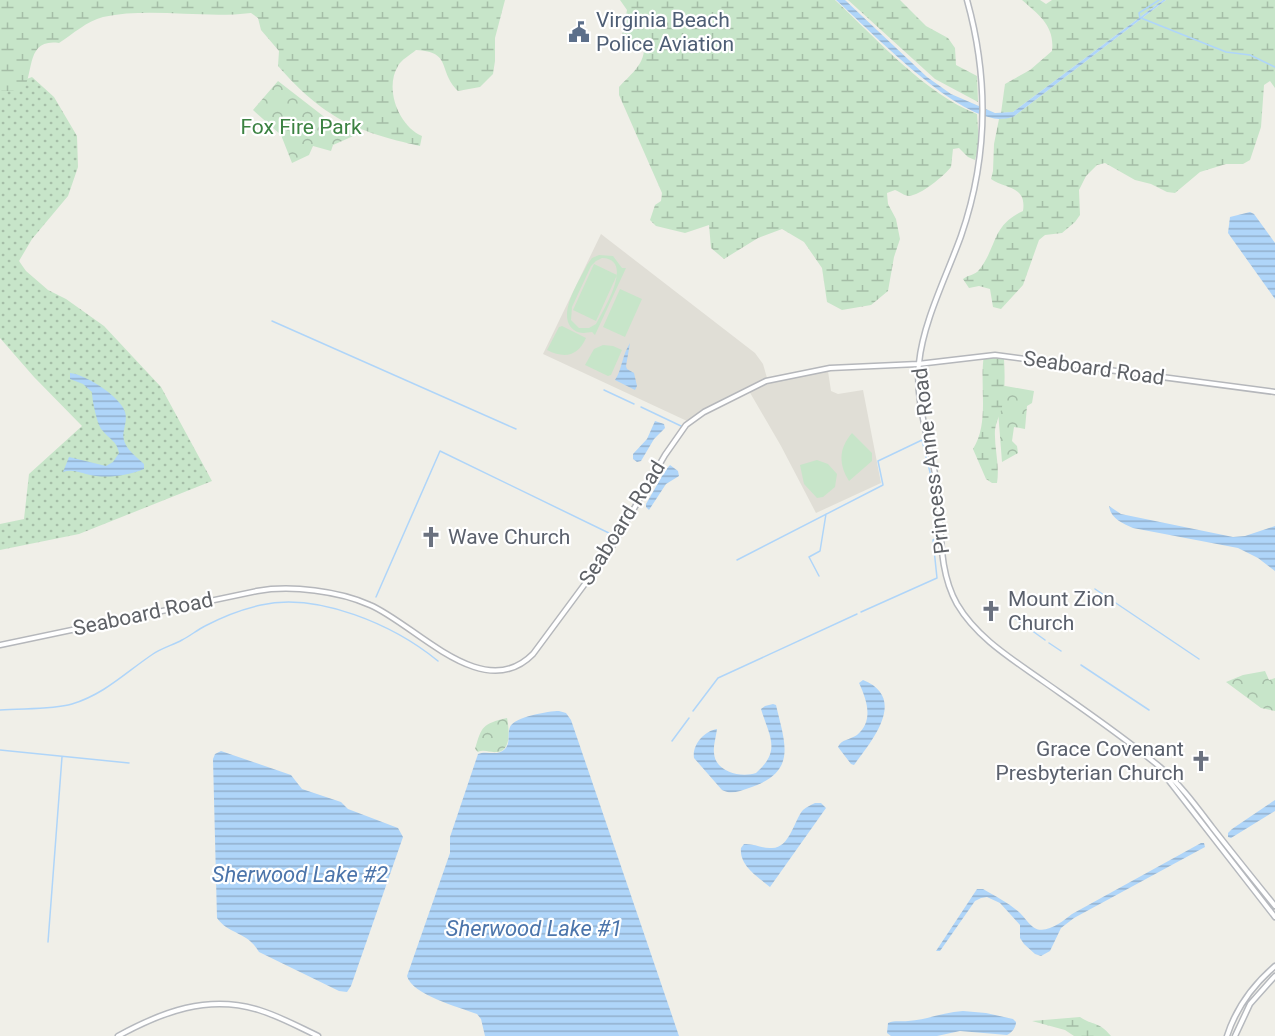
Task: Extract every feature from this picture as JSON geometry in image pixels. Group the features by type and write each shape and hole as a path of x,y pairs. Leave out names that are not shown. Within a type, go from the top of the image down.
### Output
{"main road":[{"name":"Princess Anne Road","path":"967,0 978,46 981,153 976,186 924,336 918,364 920,396 938,487 943,562 950,589 974,627 995,647 1124,738 1177,783 1275,906"},
{"name":"Seaboard Road","path":"0,645 257,591 284,588 335,595 368,604 467,665 489,670 512,668 526,661 533,654 603,561 675,439 692,419 751,387 782,377 838,368 918,364 1003,355 1275,392"},
{"name":"Princess Anne Road","path":"1155,762 1275,917"},
{"path":"1227,1036 1246,997 1275,966"},
{"path":"1235,1036 1250,1004 1275,975"},
{"path":"118,1036 165,1013 199,1005 221,1004 259,1010 318,1036"}],"shaded area":[{"path":"601,234 755,353 763,364 767,378 687,421 543,354"},
{"path":"828,371 831,391 838,394 863,390 881,483 816,513 749,391 778,380"}],"green space":[{"path":"0,0 505,0 495,38 493,74 480,87 458,91 440,58 428,51 416,50 398,66 394,75 393,96 401,116 414,131 422,136 420,146 358,128 310,98 278,66 279,51 261,30 258,18 251,13 214,15 139,13 103,17 59,43 40,46 35,52 22,91 0,91"},
{"path":"620,0 835,0 920,79 958,105 977,114 979,145 975,160 959,148 953,149 951,167 926,189 909,196 895,190 887,193 888,204 896,219 900,239 888,291 871,305 842,310 827,302 822,268 804,242 782,229 758,238 724,259 711,248 709,225 685,233 656,226 650,220 655,205 661,201 662,193 619,95 619,87 639,65 644,49 634,43 629,48 623,47 622,36 627,10"},
{"path":"848,0 900,0 926,26 948,38 955,48 956,65 977,76 978,102 935,79"},
{"path":"1022,0 1040,0 1046,4 1052,0 1163,0 1013,112 1001,113 1005,84 1030,70 1052,51 1048,28 1040,16"},
{"path":"1166,0 1275,0 1275,88 1270,81 1264,85 1261,127 1250,160 1243,164 1226,164 1200,172 1175,193 1135,180 1105,163 1097,165 1086,176 1079,190 1080,215 1075,222 1062,233 1045,235 1039,240 1023,285 1001,309 993,307 990,289 979,286 969,288 963,279 979,270 1005,223 1023,211 1022,196 1018,192 991,179 999,119 1013,117"},
{"path":"32,77 54,97 77,136 78,167 68,196 32,239 19,261 26,271 48,290 66,299 104,326 161,387 212,481 79,534 0,550 0,524 24,519 29,474 82,426 0,338 0,89"},
{"name":"Fox Fire Park","path":"278,81 327,119 358,134 333,145 331,151 313,146 309,155 292,163 281,135 253,110"},
{"path":"599,255 613,256 622,268 626,268 595,335 592,332 580,333 574,330 567,316 575,288 592,258","holes":["602,258 612,261 617,275 605,308 596,324 589,328 579,328 571,320 572,307 591,266"]},
{"path":"594,264 617,275 596,321 573,310"},
{"path":"620,289 642,299 625,337 603,327"},
{"path":"562,326 586,338 579,349 565,355 547,350 559,327"},
{"path":"603,345 622,350 611,375 608,376 585,365 594,349"},
{"path":"984,355 1004,359 1003,401 995,430 997,483 986,479 973,449 983,416"},
{"path":"1000,385 1034,391 1032,403 1027,406 1025,429 1014,427 1012,441 1017,446 1018,453 1002,462 997,398"},
{"path":"852,433 872,453 872,461 849,481 843,468 842,450"},
{"path":"817,460 828,464 837,474 835,487 823,497 817,498 804,484 800,465"},
{"path":"1265,671 1269,680 1275,678 1275,711 1261,708 1226,682 1243,675"},
{"path":"507,718 508,738 505,748 497,752 478,752 475,749 484,727"},
{"path":"1080,1017 1099,1026 1111,1036 1074,1036 1065,1030 1032,1021"}],"water":[{"path":"836,0 845,0 927,77 951,94 995,113 1013,112 1166,0 1013,117 999,119 980,114 936,88 891,51"},
{"path":"1250,212 1254,214 1275,243 1275,299 1228,233 1230,217"},
{"path":"630,343 626,366 634,373 637,386 635,390 615,380"},
{"path":"70,373 84,377 102,387 122,406 126,417 124,441 129,450 144,464 144,469 108,477 71,471 63,472 69,457 106,466 113,462 119,453 115,443 100,427 92,392 83,384 70,379"},
{"path":"655,421 664,424 665,428 654,439 641,461 637,462 633,459 633,454 647,439"},
{"path":"670,465 678,471 679,476 666,484 649,510 646,504"},
{"path":"1109,506 1121,514 1233,537 1245,536 1275,526 1275,571 1258,558 1238,548 1133,528 1115,517"},
{"path":"863,680 876,688 883,698 885,708 877,732 854,765 838,747 843,741 857,735 866,723 866,703 859,683"},
{"path":"776,705 784,744 781,765 775,774 749,788 736,792 722,790 694,758 697,744 712,730 717,729 714,750 715,760 719,765 736,774 756,773 764,765 771,750 770,735 761,709"},
{"name":"Sherwood Lake #1","path":"559,711 566,713 571,720 679,1036 485,1036 481,1019 477,1014 427,995 411,983 407,976 450,853 450,837 478,754 499,753 505,749 508,744 510,727 518,720 540,713"},
{"name":"Sherwood Lake #2","path":"221,751 291,775 302,789 341,802 348,809 398,828 403,837 347,992 339,991 259,952 249,940 227,928 217,918 213,759 215,754"},
{"path":"1275,800 1275,811 1231,838 1228,837 1232,829"},
{"path":"815,803 821,803 826,808 770,887 746,866 741,848 744,844 768,848 778,847 787,839 803,810"},
{"path":"1204,843 1205,847 1074,918 1061,928 1050,951 1041,956 1035,954 1024,944 1020,938 1020,925 1000,903 987,897 975,901 940,951 936,951 977,889 983,889 1007,903 1033,927 1048,929"},
{"path":"963,1011 1013,1019 1016,1024 1007,1035 960,1031 937,1036 891,1036 887,1033 888,1023 891,1022"}],"waterway":[{"path":"1140,18 1139,13 1159,0"},
{"path":"1141,18 1226,52 1250,55 1275,67"},
{"path":"272,321 516,429"},
{"path":"604,390 634,404"},
{"path":"641,407 681,426"},
{"path":"737,560 883,485 878,461 922,440 924,448"},
{"path":"376,597 440,451 613,535"},
{"path":"925,453 934,500"},
{"path":"861,612 937,578 933,540 935,539 934,505"},
{"path":"819,576 809,557 820,551 826,514"},
{"path":"1095,589 1199,659"},
{"path":"0,710 55,707 84,700 105,689 156,652 212,623 247,609 283,602 307,603 330,608 378,624 400,635 438,661"},
{"path":"693,711 718,678 857,614"},
{"path":"1013,617 1045,640"},
{"path":"1049,643 1061,651"},
{"path":"1081,665 1149,710"},
{"path":"672,741 689,718"},
{"path":"0,750 129,763"},
{"path":"48,942 62,757"}],"place":[{"name":"Virginia Beach Police Aviation","path":"579,32"},
{"name":"Wave Church","path":"431,537"},
{"name":"Mount Zion Church","path":"991,611"},
{"name":"Grace Covenant Presbyterian Church","path":"1201,761"}]}
